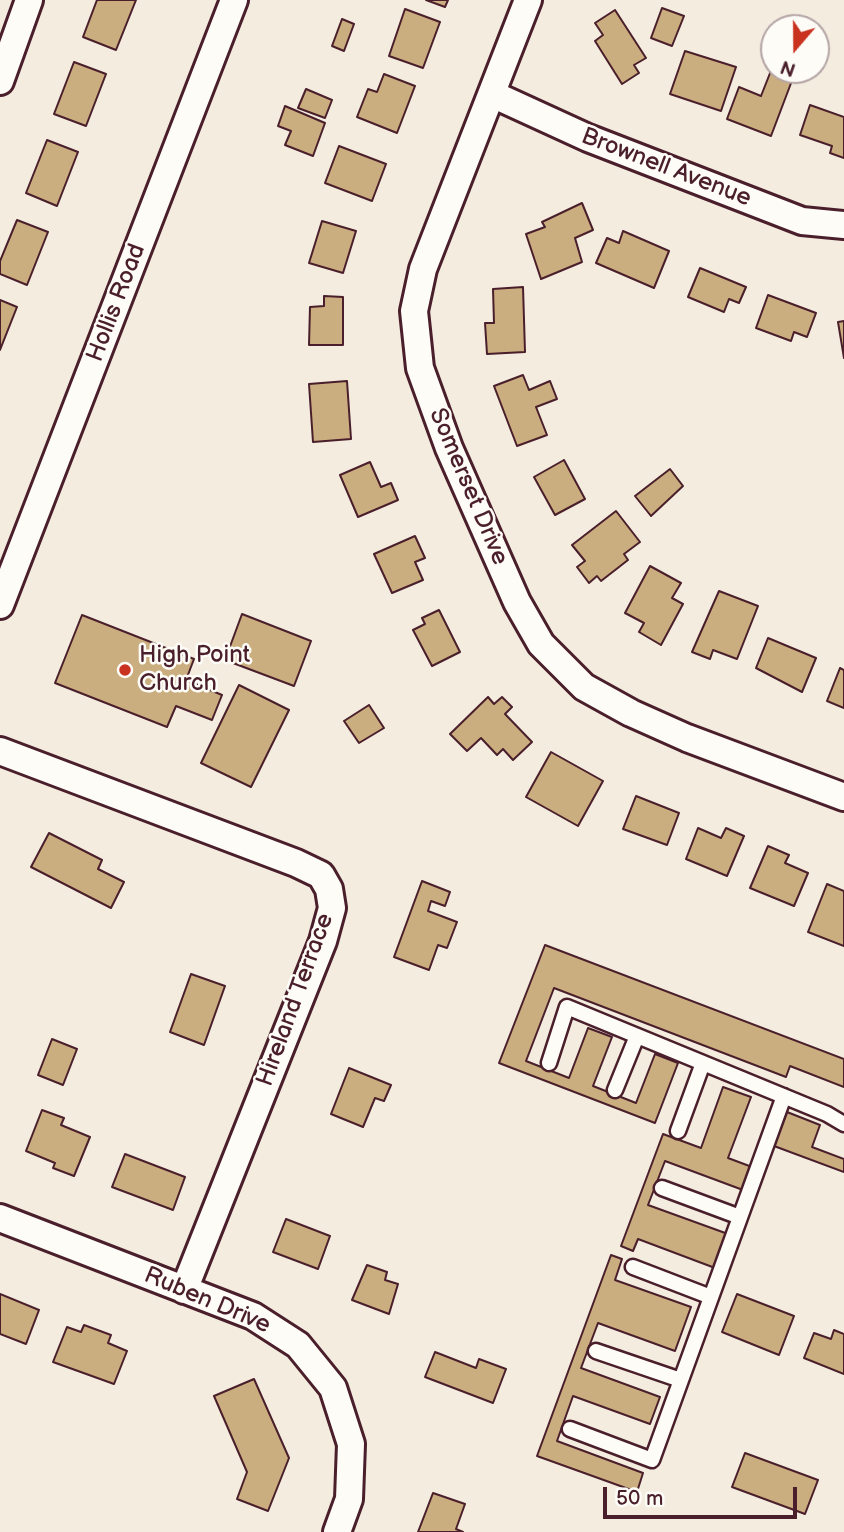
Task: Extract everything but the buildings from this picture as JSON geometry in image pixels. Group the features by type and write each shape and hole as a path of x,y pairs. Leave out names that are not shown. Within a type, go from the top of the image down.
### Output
{"street":[{"path":"0,81 29,0"},
{"name":"Hollis Road","path":"0,605 234,0"},
{"name":"Somerset Drive","path":"528,0 423,269 414,311 420,368 449,448 517,602 541,644 584,687 631,713 687,738 844,797"},
{"name":"Brownell Avenue","path":"492,94 588,138 802,221 844,225"},
{"name":"Hireland Terrace","path":"0,751 296,863 321,874 329,889 332,908 323,941 184,1290"},
{"name":"Ruben Drive","path":"0,1218 275,1328 298,1345 333,1388 351,1444 349,1499 337,1532"}],"lane":[{"path":"549,1063 567,1007 784,1096 844,1124"},
{"path":"615,1090 637,1036"},
{"path":"678,1131 703,1063"},
{"path":"569,1429 652,1460 784,1096"},
{"path":"662,1188 740,1217"},
{"path":"633,1267 711,1297"},
{"path":"596,1351 681,1380"}],"place":[{"name":"High Point Church","path":"125,670"}]}
